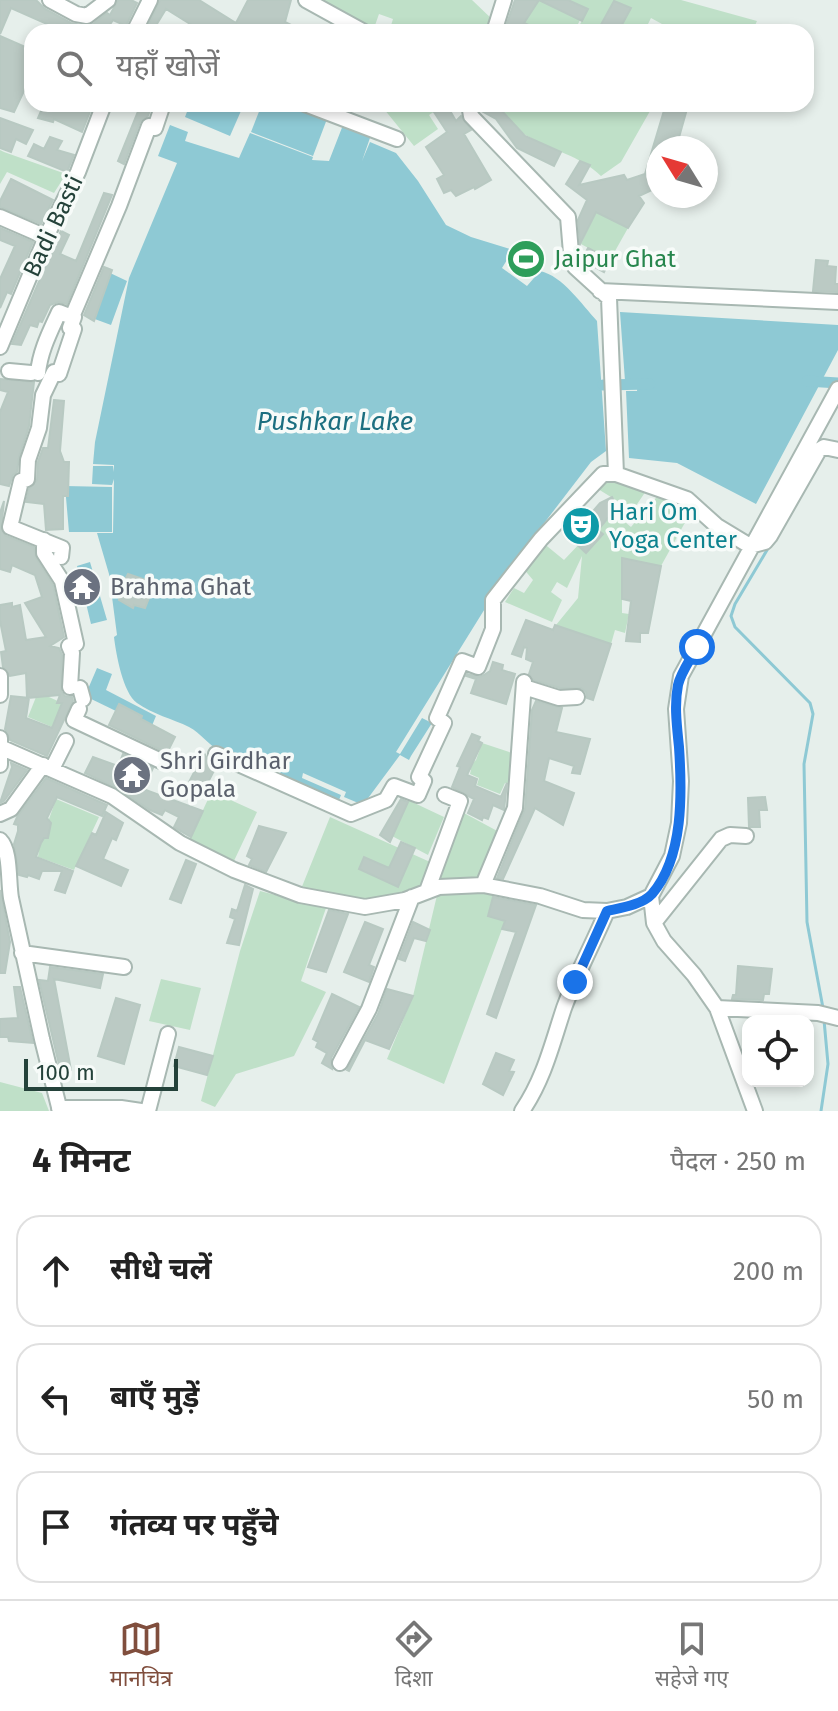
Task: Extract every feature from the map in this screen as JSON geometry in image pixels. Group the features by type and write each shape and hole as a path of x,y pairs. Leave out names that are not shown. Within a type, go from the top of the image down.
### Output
{"street":[{"path":"50,0 76,14 87,16 108,0"},
{"path":"306,0 350,24"},
{"path":"496,24 504,0"},
{"path":"137,24 146,1"},
{"name":"Badi Basti","path":"0,347 46,237 78,172 101,112"},
{"path":"9,371 35,373 59,312 72,317 149,126 155,128 160,112"},
{"path":"326,112 397,139"},
{"path":"470,112 568,217 575,267 605,295 838,302"},
{"path":"0,217 46,237"},
{"path":"605,295 616,470"},
{"path":"61,557 62,548 10,527 21,481 27,479 28,460 39,428 43,395 54,372 59,374 74,329 70,328 74,317"},
{"path":"755,1111 717,1008 664,941 654,923 651,896 672,856 679,823 681,781 676,709 681,676 838,389"},
{"path":"216,754 351,814 386,800 394,786 418,795 424,781 419,777 444,723 437,718 462,661 478,667 493,629 493,600 541,539 603,474 616,470 683,496 717,526 750,546 765,542 770,536 819,450 824,447 838,450"},
{"path":"44,540 44,553 62,581 78,696 74,720 161,761"},
{"path":"0,676 0,695"},
{"path":"483,885 515,808 524,684 559,698 577,697"},
{"path":"0,814 11,809 66,741"},
{"path":"0,765 0,744 112,796 180,843 234,870 300,895 359,907 412,897 439,887 483,885 540,896 583,910 607,911 627,907 651,896"},
{"path":"427,891 460,801 445,795"},
{"path":"654,923 721,839 730,835 746,836"},
{"path":"0,840 8,851 7,874 22,953 60,1110 121,1108 141,1111"},
{"path":"340,1063 369,1009 412,897"},
{"path":"526,1110 550,1056 564,1008 607,911"},
{"path":"22,953 124,967"},
{"path":"717,1008 818,1013 838,1018"},
{"path":"148,1111 168,1034"}],"green space":[{"path":"315,0 472,0 494,21 493,24 391,24 393,19 379,14 375,24 360,24"},
{"path":"539,0 580,20 578,24 524,23"},
{"path":"568,0 681,0 757,21 756,24 662,24 651,18 648,24 622,24 630,8 614,1 601,24 580,24 588,9"},
{"path":"386,112 434,112 429,115 438,129 414,146"},
{"path":"501,112 649,112 621,162 601,176 585,163 524,134"},
{"path":"0,150 66,174 54,193 7,172 0,184"},
{"path":"596,212 628,228 610,260 581,244"},
{"path":"605,478 648,488 625,522 631,527 661,492 693,508 661,566 622,558 622,613 629,614 625,633 615,630 611,644 556,625 578,598 582,556 567,588 557,582 551,592 562,600 552,622 505,602 514,588 524,593 533,580 522,567 542,542 564,560 619,502 598,489"},
{"path":"36,697 49,697 62,703 52,727 28,717"},
{"path":"482,743 515,754 513,786 505,783 500,794 477,785 479,778 470,774 471,770 467,768 476,760"},
{"path":"210,795 222,800 224,797 257,812 233,863 188,842"},
{"path":"56,799 99,817 74,870 38,857 40,843 48,837 51,824 48,822"},
{"path":"408,800 444,817 428,855 392,836"},
{"path":"462,812 501,833 482,884 444,884 403,892 355,909 299,894 330,817 439,866"},
{"path":"439,887 495,887 488,915 505,921 444,1084 387,1059 413,996"},
{"path":"260,891 326,908 301,981 326,992 294,1056 236,1074 215,1107 201,1101 240,951"},
{"path":"161,979 201,988 190,1030 149,1021"},
{"path":"0,1082 42,1093 49,1111 0,1111"}],"water":[{"path":"187,112 240,112 230,136 185,117"},
{"path":"259,112 308,112 327,119 313,156 251,132"},
{"name":"Pushkar Lake","path":"170,125 188,132 185,141 239,158 250,133 313,157 312,160 329,161 343,125 371,135 362,161 370,142 396,153 446,225 471,237 513,250 502,268 527,286 540,271 548,274 572,292 597,321 606,451 591,462 512,565 396,752 400,754 422,718 432,723 409,760 400,755 363,805 344,797 346,792 303,773 302,778 341,795 337,805 220,751 189,727 137,703 121,673 114,637 117,635 109,574 97,533 113,533 114,479 112,485 92,484 93,466 113,466 114,472 114,465 93,464 129,278 177,163 158,156"},
{"path":"108,272 127,281 111,325 92,318"},
{"path":"620,312 838,325 838,350 756,504 677,463 629,458 626,391 637,391 638,382 625,381"},
{"path":"65,486 112,487 112,532 69,532"},
{"path":"90,562 107,620 91,624 77,566"},
{"path":"97,668 112,674 106,690 156,716 151,728 85,696"}],"building":[{"path":"0,0 36,0 45,9 76,24 47,24 11,8 0,34"},
{"path":"118,0 137,3 127,24 113,20 110,24 93,24 107,13 110,15"},
{"path":"160,0 199,0 236,23 248,0 291,0 285,22 289,24 190,24 166,9 157,24 149,24"},
{"path":"515,0 539,0 524,23 526,24 507,24"},
{"path":"539,0 568,0 588,9 582,21"},
{"path":"614,1 631,8 622,24 601,24"},
{"path":"0,36 24,46 24,91 14,112 0,108"},
{"path":"41,112 90,112 82,132 54,119 53,122 38,118"},
{"path":"138,112 149,112 140,122 124,164 118,161"},
{"path":"434,112 451,112 456,121 461,116 471,130 464,134 491,180 456,196 451,190 444,193 437,179 444,175 426,147 447,132"},
{"path":"484,112 503,112 525,136 561,152 554,166 517,148 496,119"},
{"path":"664,112 686,112 679,136 656,136"},
{"path":"0,118 33,130 26,144 16,139 11,152 0,148"},
{"path":"50,137 62,141 57,150 74,155 67,172 28,156 34,144 44,149"},
{"path":"580,161 590,165 579,185 624,175 627,180 645,174 646,171 646,193 639,196 644,203 628,228 596,212 580,244 578,220 587,200 566,184"},
{"path":"11,179 53,200 41,224 0,207"},
{"path":"104,193 112,195 67,304 58,302 50,305 37,327 30,325 21,345 12,344 66,219 61,231 69,235 60,254 76,261"},
{"path":"0,228 33,242 11,294 7,292 0,308 0,279 15,246 0,240"},
{"path":"588,248 610,260 604,272 584,261"},
{"path":"816,260 828,261 827,266 836,267 838,292 813,291"},
{"path":"104,267 112,270 94,321 84,315"},
{"path":"0,379 34,382 29,426 17,472 9,486 0,484 0,412 8,392 0,390"},
{"path":"54,400 64,401 60,451 64,462 69,462 68,496 63,496 63,529 46,530 44,504 26,502 29,489 37,480 43,448 48,448"},
{"path":"612,497 617,507 598,530 603,534 586,553 570,538 600,503"},
{"path":"4,501 1,530 6,536 34,547 36,558 53,585 64,637 50,646 59,648 62,655 61,691 65,696 72,697 73,701 47,756 10,740 5,729 11,696 27,698 26,673 10,676 3,667 1,652 6,651 0,605 20,605 26,640 46,637 25,603 42,597 35,575 12,565 10,572 0,569 0,513","holes":["60,695 57,703 62,703 52,728 26,718 28,698"]},
{"path":"622,558 661,566 648,633 640,633 640,642 626,641 631,601 622,599"},
{"path":"128,574 155,583 145,608 134,605 133,608 119,600 120,589"},
{"path":"526,620 553,630 555,625 611,644 593,700 587,698 581,688 560,688 533,680 529,674 533,662 526,659 527,648 524,647 521,657 512,654"},
{"path":"493,662 503,665 502,670 515,674 506,704 471,693 476,679 467,674 484,675 490,671"},
{"path":"536,701 562,708 556,732 590,739 580,774 572,773 574,766 549,758 544,781 574,793 563,825 535,808 503,879 497,878 525,809 532,710"},
{"path":"119,704 175,737 167,753 109,725"},
{"path":"472,734 480,737 478,741 482,743 467,775 477,779 475,786 501,797 507,783 504,810 493,805 488,819 483,817 482,820 468,813 474,799 452,787 460,767 457,766"},
{"path":"204,753 208,760 217,765 203,792 188,784"},
{"path":"123,754 153,768 143,789 203,811 191,837 174,827 179,817 165,810 162,815 150,810 117,788 85,773 93,757 118,766"},
{"path":"11,763 27,770 0,803 12,767"},
{"path":"46,778 107,805 102,816 57,797 47,818 51,823 48,838 44,838 36,857 73,871 65,893 55,890 62,871 42,871 39,879 19,875 14,844 18,825 14,824"},
{"path":"765,797 767,810 759,810 760,827 749,827 748,798"},
{"path":"401,799 408,802 390,842 380,835"},
{"path":"106,812 123,823 103,859 128,870 121,886 76,866 92,833 96,835"},
{"path":"259,826 286,833 266,872 249,865 252,859 247,856"},
{"path":"401,842 415,848 398,887 359,869 364,857 389,868"},
{"path":"186,860 196,864 181,903 170,899"},
{"path":"245,885 253,889 239,945 227,943 235,919 230,917 232,909 237,911"},
{"path":"0,890 10,942 5,973 0,973"},
{"path":"493,897 536,905 496,1018 487,1014 516,932 502,929 505,921 488,916"},
{"path":"329,910 348,914 326,972 308,967"},
{"path":"365,922 383,929 369,965 374,967 369,982 344,972"},
{"path":"413,922 430,930 426,941 414,938 405,961 399,959"},
{"path":"738,966 772,969 769,994 764,994 763,1000 732,999 736,995"},
{"path":"50,967 103,974 100,988 54,979 71,1070 61,1073 39,980 48,981"},
{"path":"14,987 20,987 33,1043 0,1037 0,1019 18,1018"},
{"path":"387,989 413,996 389,1049 365,1040 349,1071 378,1014"},
{"path":"332,994 359,1007 331,1058 332,1069 322,1063 327,1053 316,1047 318,1042 313,1039"},
{"path":"116,998 140,1005 124,1064 98,1056"},
{"path":"179,1047 213,1056 207,1075 174,1066"},
{"path":"496,1053 514,1060 509,1071 514,1072 503,1095 483,1084"}],"waterway":[{"path":"807,381 838,383"},
{"path":"603,385 650,384"},
{"path":"770,545 731,616 735,627 810,703 813,714 804,764 807,922 823,1008"},
{"path":"821,1111 828,1064 824,1020"}],"place":[{"name":"Jaipur Ghat","path":"526,259"},
{"name":"Hari Om Yoga Center","path":"581,526"},
{"name":"Brahma Ghat","path":"82,587"},
{"name":"Shri Girdhar Gopala","path":"132,775"}],"route":[{"path":"575,982 607,911 627,907 651,896 672,856 679,823 681,781 676,709 678,687 697,647"}]}
